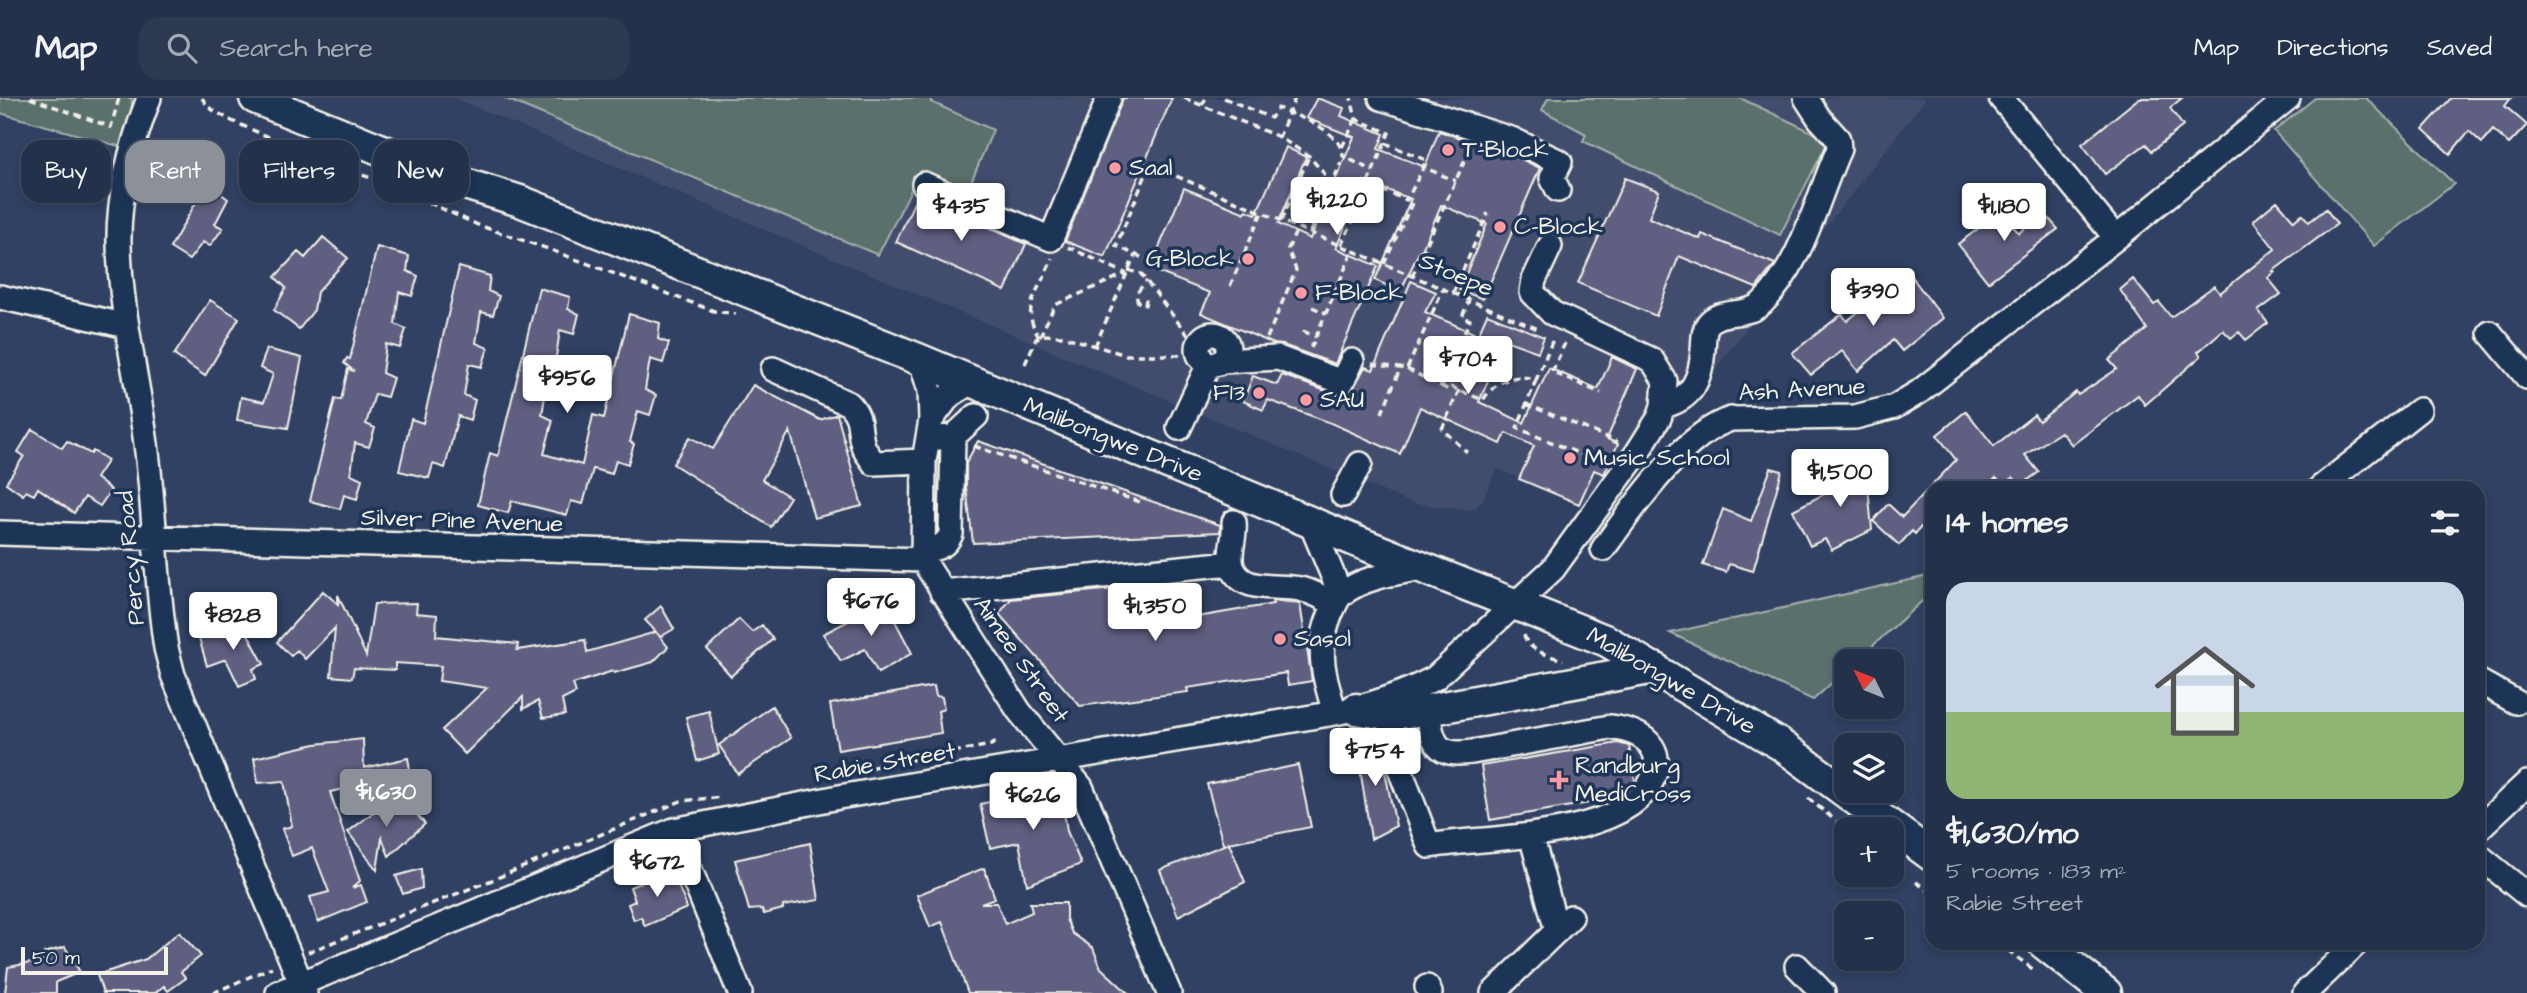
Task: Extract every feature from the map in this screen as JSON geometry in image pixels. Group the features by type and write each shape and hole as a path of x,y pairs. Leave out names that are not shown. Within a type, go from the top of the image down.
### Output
{"main road":[{"name":"Malibongwe Drive","path":"255,98 444,176 520,201 918,359 1426,568 1612,625 1789,729 1834,761"},
{"name":"Malibongwe Drive","path":"311,98 523,188 1294,504 1399,544 1434,553 1524,597 1655,668 1781,745 1925,851"},
{"path":"1345,711 1387,714 1427,710 1655,668"},
{"path":"1890,803 1925,830"},
{"path":"2052,950 2106,993"},
{"path":"2072,950 2124,993"}],"street":[{"name":"Percy Road","path":"149,98 136,130 121,213 119,243 127,326 142,403 163,628 173,675 303,988"},
{"path":"924,184 1051,239 1109,98"},
{"path":"1381,98 1513,140 1560,162 1552,178 1558,190"},
{"path":"1550,246 1534,280 1532,292 1535,297 1552,313 1652,360 1665,381 1663,406 1678,403 1690,392 1701,369 1707,325 1723,314 1742,313 1761,303 1794,260 1839,149 1838,139 1819,118 1807,98"},
{"path":"2001,98 2116,238"},
{"name":"Ash Avenue","path":"1603,548 1672,462 1705,431 1731,419 1855,417 1894,407 1919,392 2116,238 2288,98"},
{"path":"0,296 127,326"},
{"path":"2490,333 2527,377"},
{"path":"1179,428 1210,357 1278,358 1342,382 1352,360"},
{"path":"918,359 930,391 929,429 924,461 923,555 942,547 951,534 956,435 976,416"},
{"path":"773,369 849,404 856,411 864,448 874,463 924,461"},
{"path":"929,429 949,396 971,382"},
{"name":"Rabie Street","path":"278,993 303,988 674,830 825,800 1345,711 1416,688 1435,678 1553,569 1639,450 1659,418 1663,406"},
{"path":"2329,481 2418,411"},
{"path":"929,429 956,435"},
{"path":"1343,495 1360,464"},
{"path":"1310,521 1338,600 1326,623 1320,648 1325,680 1345,711"},
{"path":"1234,523 1231,563 1235,573 1258,587 1297,589 1327,600 1338,600 1383,576 1426,568"},
{"name":"Silver Pine Avenue","path":"0,533 923,555"},
{"name":"Aimee Street","path":"923,555 942,592 1029,725 1073,774 1089,802 1169,993"},
{"path":"942,592 1231,563"},
{"path":"2485,685 2516,702"},
{"path":"1387,714 1402,775 1429,846 1531,835 1593,822 1628,808 1642,797 1655,773 1657,756 1651,744 1626,730 1609,727 1472,752 1449,753 1441,749 1435,741 1427,710"},
{"path":"2485,822 2527,782"},
{"path":"674,830 740,993"},
{"path":"1493,993 1564,924 1531,835"},
{"path":"2485,861 2527,895"},
{"path":"2305,993 2350,950"},
{"path":"1797,966 1823,993"}],"path":[{"path":"30,98 111,127 119,98"},
{"path":"202,98 208,107 232,121 324,161 413,195 478,225 714,311 747,316"},
{"path":"1185,98 1279,137 1309,156 1329,176 1332,183"},
{"path":"1202,105 1206,98"},
{"path":"1224,98 1271,118 1278,108 1324,129 1342,147"},
{"path":"1279,137 1295,98"},
{"path":"1351,98 1356,119 1342,147 1343,156 1373,171"},
{"path":"1356,119 1389,133 1367,185 1407,200 1426,160 1385,144"},
{"path":"1412,276 1479,128"},
{"path":"1282,220 1309,156"},
{"path":"1310,232 1341,163"},
{"name":"Stoepe","path":"1135,255 1116,246 1150,165 1542,331"},
{"path":"1423,167 1456,181"},
{"path":"1341,245 1370,186"},
{"path":"1384,264 1413,201"},
{"path":"1230,286 1262,212"},
{"path":"1453,293 1488,213"},
{"path":"1263,347 1296,270 1288,249 1298,227"},
{"path":"1051,239 1128,272 1141,274 1210,357"},
{"path":"1039,337 1028,313 1051,260 1051,239"},
{"path":"1303,366 1353,250"},
{"path":"1095,346 1135,255 1163,267"},
{"path":"1025,363 1055,305 1128,272"},
{"path":"1146,299 1145,305 1138,302 1136,297 1137,291 1147,281"},
{"path":"1322,284 1336,290"},
{"path":"1407,369 1443,289"},
{"path":"1441,386 1470,320 1462,317 1469,300"},
{"path":"1312,307 1326,313"},
{"path":"1303,331 1316,337"},
{"path":"1039,337 1062,336 1126,355 1188,354 1210,357"},
{"path":"1585,456 1517,428 1554,336 1566,341 1552,372 1601,393"},
{"path":"1352,360 1407,369 1441,386 1483,400 1488,392 1503,380 1525,376 1535,380"},
{"path":"1382,413 1400,369"},
{"path":"1459,390 1442,429 1467,452"},
{"path":"1526,404 1639,450"},
{"path":"956,435 972,445 1140,502"},
{"path":"1524,633 1525,641 1536,650 1567,662"},
{"path":"1916,882 1925,888"}],"shaded area":[{"path":"454,98 1926,98 1603,509 1579,504 1497,469 1483,499 1474,510 1411,503"}],"green space":[{"path":"0,98 132,98 130,140 125,140 125,148 111,144 111,140 97,140 0,113"},
{"path":"504,98 933,98 931,102 993,130 966,194 918,176 878,255"},
{"path":"1548,98 1740,98 1829,140 1780,235 1583,141 1586,134 1542,110"},
{"path":"2315,98 2366,98 2454,184 2374,246 2274,131"},
{"path":"1925,577 1925,598 1869,649 1834,649 1834,681 1813,700 1670,633"}],"building":[{"name":"Saal","path":"1123,98 1172,98 1105,257 1065,241"},
{"path":"1317,98 1344,108 1341,116 1384,134 1378,149 1425,167 1439,131 1506,152 1540,168 1483,299 1459,290 1487,224 1441,205 1400,292 1375,280 1411,199 1364,181 1336,248 1378,266 1335,364 1274,344 1201,313 1210,293 1150,269 1184,188 1245,213 1246,210 1256,214 1286,147 1306,157 1278,224 1310,239 1354,137 1306,118"},
{"path":"2139,98 2182,98 2170,108 2183,126 2152,151 2146,144 2105,174 2082,144"},
{"path":"2451,98 2511,98 2505,106 2527,125 2509,144 2493,130 2482,143 2469,131 2450,154 2423,129"},
{"path":"1625,178 1659,191 1649,218 1700,239 1702,234 1775,264 1756,288 1679,256 1656,316 1578,283"},
{"path":"917,196 1026,244 1005,291 896,242"},
{"path":"225,197 228,199 215,224 223,228 210,246 203,242 189,260 170,248 196,203 225,203"},
{"path":"2277,201 2294,221 2302,214 2309,222 2326,209 2337,224 2273,271 2275,272 2268,278 2281,294 2258,311 2268,323 2246,340 2239,332 2231,338 2223,330 2198,352 2201,356 2145,405 2138,395 2072,445 2061,432 2025,455 2039,472 2027,481 2016,481 2013,477 2008,481 1999,481 1996,478 1993,481 1936,481 1956,460 1937,435 1966,411 1994,446 2034,415 2039,421 2076,392 2078,395 2117,369 2109,360 2147,329 2120,290 2133,279 2154,305 2159,302 2171,317 2214,286 2220,293 2275,249 2253,221"},
{"path":"2000,212 2019,233 2043,212 2058,229 1988,282 1958,244"},
{"path":"323,237 348,258 317,292 314,310 299,329 274,310 286,288 275,277 298,252 305,258"},
{"path":"377,247 409,256 407,271 418,276 412,296 399,292 395,324 406,329 400,348 386,344 382,373 393,378 387,397 375,394 366,424 375,428 369,447 355,443 351,474 362,479 357,499 344,495 340,509 310,501 335,399 341,400 348,369 354,371 344,363 347,358 350,359"},
{"path":"459,267 490,276 488,291 499,296 493,315 481,312 476,343 488,348 482,367 469,364 464,395 475,400 470,420 458,416 445,468 433,464 429,478 399,471 411,419 423,423"},
{"path":"1908,272 1943,318 1902,351 1893,340 1858,371 1842,351 1811,375 1792,353 1842,314 1847,321"},
{"path":"1411,281 1436,292 1425,312 1478,335 1487,314 1544,337 1538,352 1505,340 1479,402 1524,423 1549,368 1598,389 1612,357 1637,369 1607,439 1618,444 1604,474 1594,470 1579,504 1519,479 1534,446 1506,433 1501,444 1420,407 1400,454 1331,423 1268,400 1263,410 1243,401 1253,376 1277,385 1282,375 1337,395 1350,394 1365,367 1373,370"},
{"path":"539,288 570,297 568,309 579,314 574,334 560,330 555,363 567,367 561,387 547,383 542,415 553,420 544,454 582,465 593,415 604,418 629,314 660,323 658,339 669,343 663,363 650,359 645,390 656,395 650,415 638,411 630,442 634,444 628,464 616,460 612,474 593,469 583,504 571,501 567,515 512,501 508,513 478,505 490,453 498,456"},
{"path":"210,300 239,318 205,376 174,355"},
{"path":"267,349 302,358 288,428 237,420 241,397 264,402 273,374 260,368"},
{"path":"753,385 820,420 837,414 862,506 814,518 790,431 762,480 790,497 771,527 673,464 690,437 713,449"},
{"path":"32,429 62,448 67,441 108,460 96,478 111,490 100,506 85,497 74,513 38,488 34,495 26,491 23,495 6,483 24,456 18,452"},
{"path":"978,441 1220,525 1220,532 973,543 966,463"},
{"path":"1865,453 1872,530 1832,550 1825,539 1810,546 1793,510 1848,482 1845,454"},
{"path":"1771,468 1782,471 1753,571 1729,564 1726,572 1703,565 1723,509 1751,521"},
{"path":"1925,493 1925,530 1921,527 1915,534 1912,531 1899,545 1873,521 1888,504 1902,517"},
{"path":"1166,584 1174,621 1273,604 1272,601 1300,604 1312,681 1288,685 1286,673 1187,688 1188,692 1080,706 999,614 1011,599"},
{"path":"323,591 338,604 338,595 366,656 374,604 417,603 416,613 437,615 436,636 518,644 517,650 585,640 587,652 656,632 645,620 661,606 674,629 660,637 668,647 653,662 573,684 576,693 562,700 565,715 543,718 538,701 523,709 523,697 465,754 442,730 487,688 439,681 441,666 395,663 395,670 354,668 352,678 331,676 335,628 305,659 297,650 291,656 277,642"},
{"path":"885,602 912,653 878,673 865,649 841,661 823,634"},
{"path":"739,619 752,632 762,625 773,639 731,676 707,649"},
{"path":"242,623 264,664 253,669 256,679 239,686 226,659 207,666 199,638"},
{"path":"934,686 936,696 942,697 944,709 938,711 941,733 838,750 830,704"},
{"path":"772,706 791,738 738,774 719,745"},
{"path":"709,711 719,754 697,761 686,717"},
{"path":"1378,737 1396,826 1371,839 1356,743"},
{"path":"363,739 364,768 408,758 411,775 330,792 360,881 352,888 361,885 367,902 318,922 310,897 329,892 312,848 292,856 282,829 292,826 284,781 258,783 254,758 315,744"},
{"name":"Randburg MediCross","path":"1618,743 1629,746 1635,780 1629,788 1612,799 1490,820 1481,766"},
{"path":"1298,765 1311,827 1223,844 1207,784"},
{"path":"1060,786 1067,831 1081,864 1027,885 1019,842 990,848 980,804"},
{"path":"398,793 425,824 389,856 382,838 377,870 348,832"},
{"path":"810,843 819,900 783,906 783,909 764,914 762,909 749,910 735,860"},
{"path":"1229,843 1245,882 1178,916 1160,870"},
{"path":"984,868 995,898 981,903 997,903 1005,924 1032,912 1030,903 1066,903 1066,919 1072,933 1093,948 1101,968 1128,993 968,993 942,922 930,927 917,895"},
{"path":"421,869 422,888 403,894 396,876"},
{"path":"672,870 687,908 645,926 641,917 634,920 628,904 635,901 630,887"},
{"path":"179,932 201,956 181,972 186,978 168,991 164,986 155,993 103,993 97,975 146,959"},
{"path":"65,947 80,972 56,982 56,993 5,993 8,967 47,960 44,953"}],"place":[{"name":"T-Block","path":"1448,150"},
{"name":"Saal","path":"1115,168"},
{"name":"C-Block","path":"1500,227"},
{"name":"G-Block","path":"1248,259"},
{"name":"F-Block","path":"1301,293"},
{"name":"F13","path":"1259,393"},
{"name":"SAU","path":"1306,400"},
{"name":"Music School","path":"1570,458"},
{"name":"Sasol","path":"1280,639"},
{"name":"Randburg MediCross","path":"1559,780"}]}
